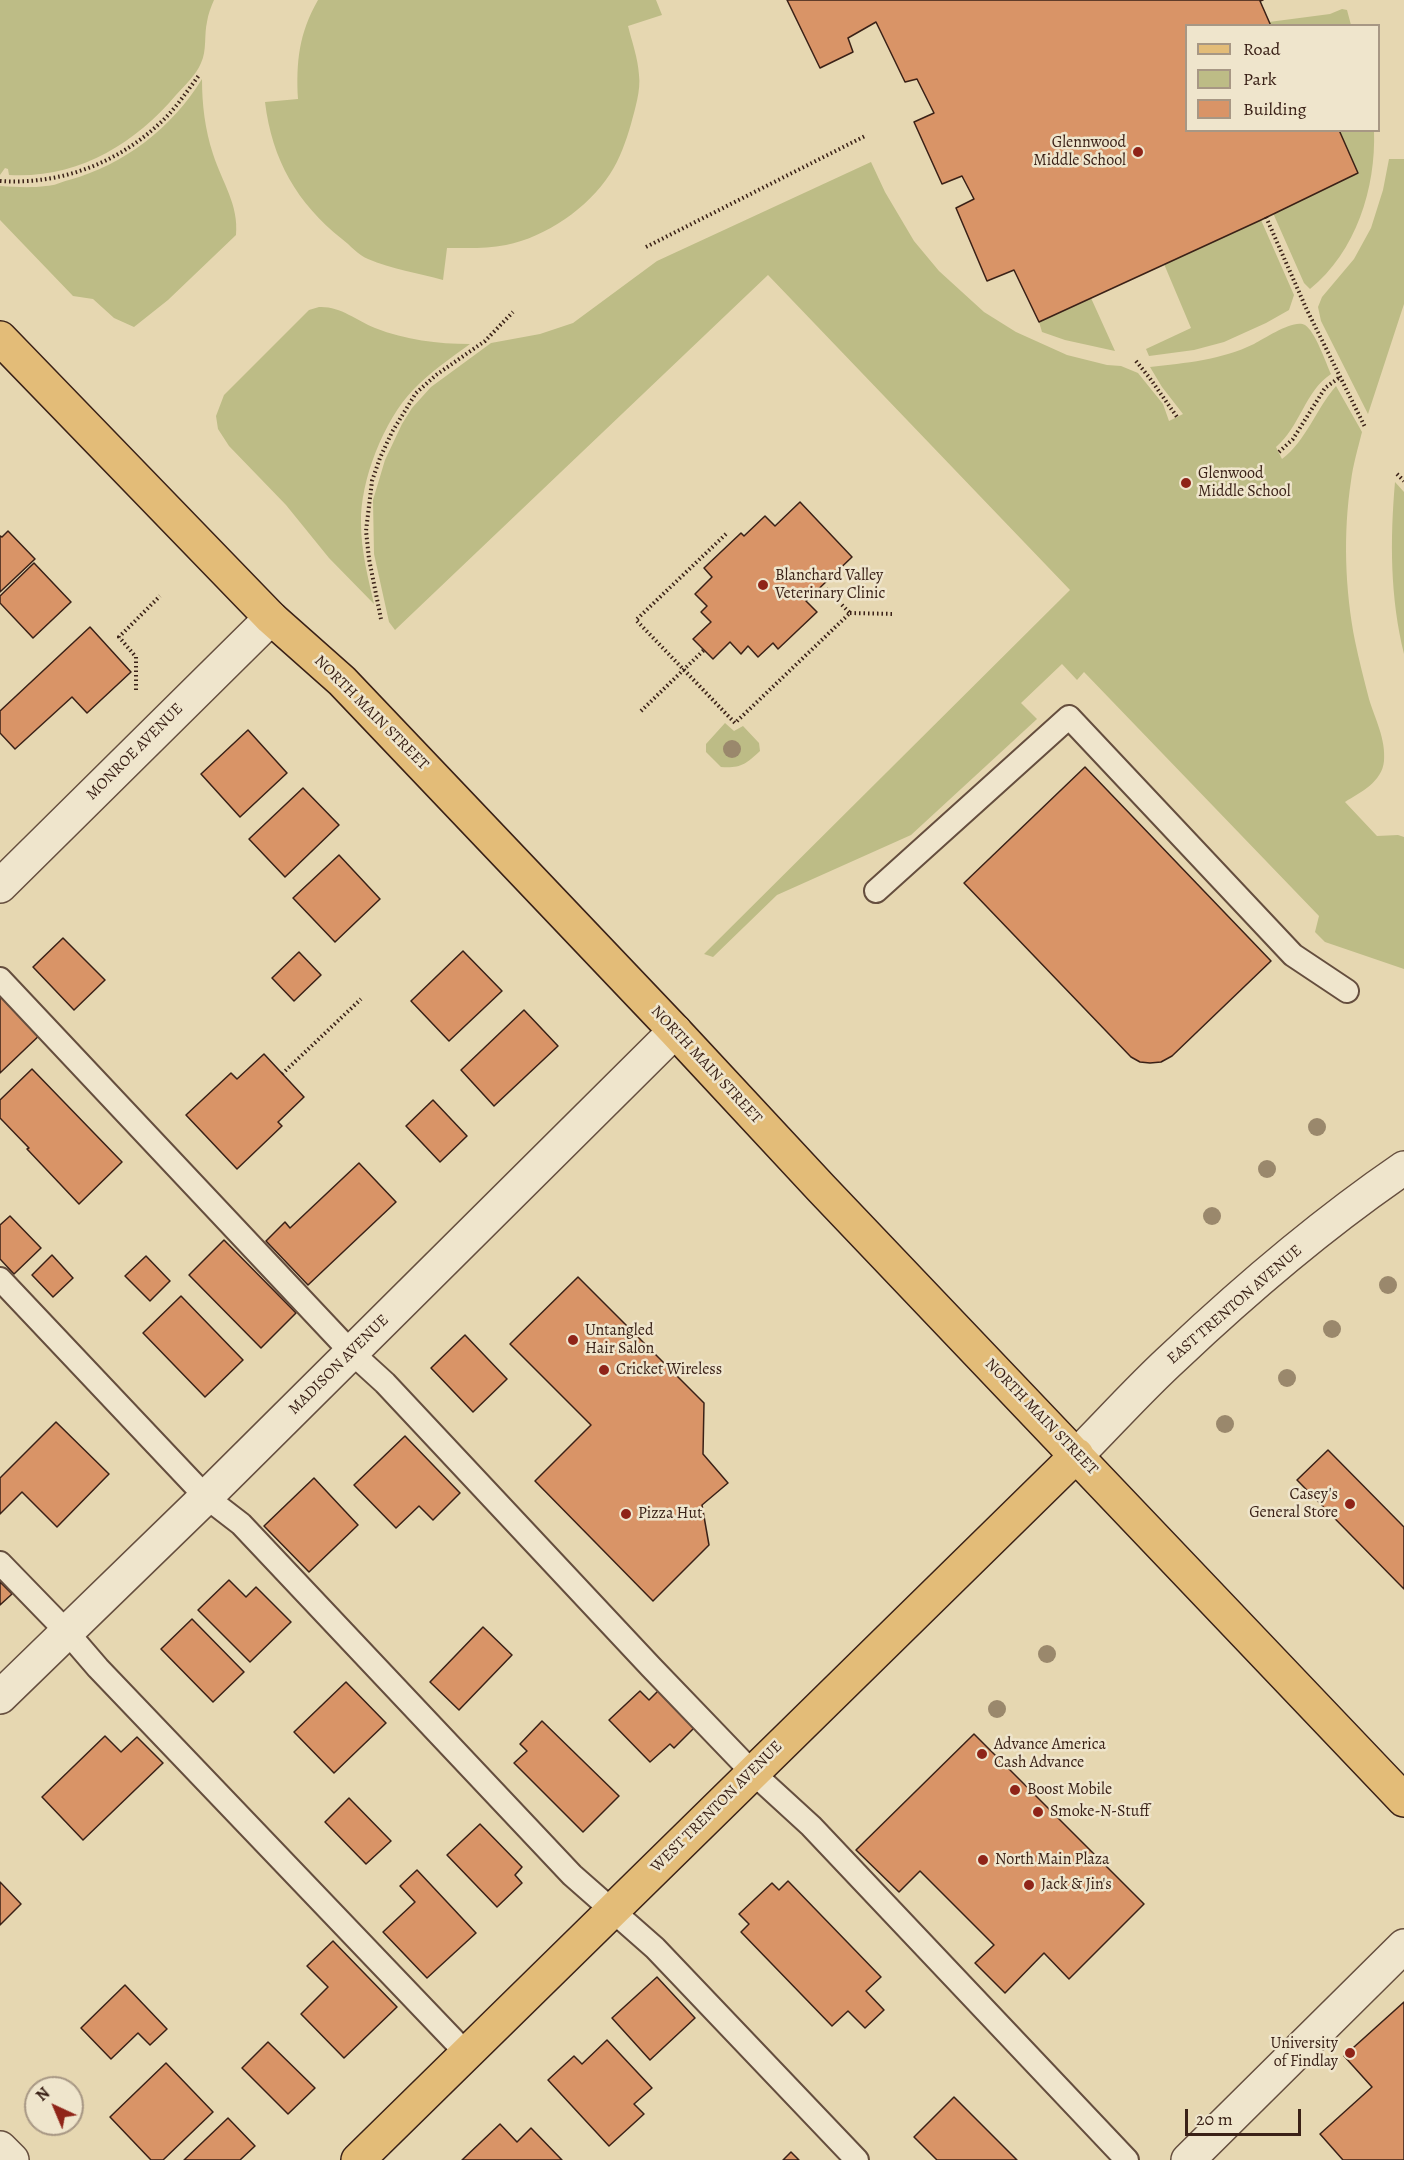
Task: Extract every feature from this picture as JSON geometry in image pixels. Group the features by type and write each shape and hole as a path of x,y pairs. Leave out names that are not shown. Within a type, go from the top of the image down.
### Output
{"main road":[{"name":"NORTH MAIN STREET","path":"0,338 271,618 342,681 1404,1800"},
{"name":"WEST TRENTON AVENUE","path":"358,2160 1077,1455"}],"street":[{"name":"MONROE AVENUE","path":"0,886 271,618"},
{"name":"MADISON AVENUE","path":"0,1697 206,1497 675,1031"},
{"name":"EAST TRENTON AVENUE","path":"1077,1455 1173,1358 1273,1268 1359,1198 1404,1168"},
{"path":"1188,2160 1404,1946"},
{"path":"0,2148 12,2160"}],"lane":[{"path":"876,891 1069,717 1293,955 1347,991"},
{"path":"0,979 351,1352 385,1383 547,1558 752,1772 811,1826 1127,2160"},
{"path":"0,1279 206,1497 242,1524 572,1875 655,1948 858,2160"},
{"path":"0,1563 467,2054"}],"path":[{"path":"0,181 50,179 88,169 107,161 160,123 200,74"},
{"path":"646,247 865,136"},
{"path":"1266,217 1306,308 1365,426"},
{"path":"381,619 366,531 372,481 380,458 392,432 416,393 436,375 485,341 513,312"},
{"path":"1136,362 1177,417"},
{"path":"1279,452 1293,439 1325,388 1340,377"},
{"path":"1397,474 1404,481"},
{"path":"726,534 636,620 735,723 850,613"},
{"path":"825,588 850,613 894,614"},
{"path":"136,690 136,657 119,637 160,596"},
{"path":"641,711 704,650"},
{"path":"282,1074 361,999"}],"green space":[{"path":"0,0 214,0 208,16 204,53 199,67 160,113 142,129 102,155 80,165 34,175 9,175 8,169 5,168 0,175"},
{"path":"318,0 656,0 662,15 628,26 638,69 636,106 622,150 614,168 601,186 565,219 536,235 499,246 447,248 443,280 386,266 361,255 312,211 289,179 274,143 265,102 298,99 300,48 307,24"},
{"path":"1342,9 1347,10 1351,24 1270,24 1269,22 1330,14"},
{"path":"1184,46 1185,132 1188,132 1261,220 1294,295 1289,310 1224,342 1194,350 1149,356 1146,349 1191,328 1164,264"},
{"path":"202,79 203,108 208,135 235,214 236,235 168,300 134,327 114,318 93,299 73,296 0,220 0,186 52,185 109,165 161,129 190,97"},
{"path":"1338,132 1374,132 1371,175 1360,218 1340,257 1310,289 1304,283 1273,213"},
{"path":"1389,159 1404,159 1404,304 1368,414 1321,321 1318,307 1322,297 1354,259 1371,228 1383,190"},
{"path":"871,162 885,192 914,241 939,271 984,312 1016,332 1067,355 1107,365 1121,366 1138,373 1163,404 1169,421 1183,414 1150,367 1229,354 1294,325 1305,325 1313,334 1331,374 1322,381 1308,399 1291,430 1276,447 1282,459 1290,452 1336,386 1362,432 1348,501 1347,582 1355,641 1369,699 1382,737 1384,761 1375,781 1345,802 1377,836 1404,837 1404,969 1325,942 1315,932 1319,916 1084,672 1077,680 1062,664 1021,703 1037,719 911,835 777,895 713,957 704,954 1070,590 768,275 395,630 389,622 374,554 373,500 385,460 402,424 412,408 431,387 491,343 540,334 573,323 657,261"},
{"path":"1091,298 1115,351 1065,340 1042,332 1039,322"},
{"path":"319,307 341,311 375,328 398,336 434,342 470,344 433,371 402,403 384,434 369,470 362,506 361,533 374,604 329,558 286,505 229,446 218,429 216,416 224,395 309,310"},
{"path":"1395,482 1404,492 1404,654 1399,633 1392,568"},
{"path":"725,723 734,731 743,726 759,743 760,751 742,765 721,767 706,752 706,744"}],"building":[{"name":"Glennwood Middle School","path":"787,0 1263,0 1260,1 1270,24 1185,24 1185,132 1340,132 1358,173 1039,322 1014,270 987,281 956,208 974,199 962,176 942,184 914,122 934,113 917,79 905,82 876,22 848,38 853,52 820,68"},
{"name":"Blanchard Valley Veterinary Clinic","path":"800,502 852,557 806,601 817,612 778,649 773,643 758,657 748,646 741,654 730,642 713,659 693,639 711,622 701,612 707,606 695,594 712,577 704,568 741,533 744,536 765,516 775,526"},
{"path":"8,531 35,559 0,592 0,536 2,537"},
{"path":"34,563 71,602 33,638 0,603 0,596"},
{"path":"90,627 131,672 87,713 72,697 15,749 0,733 0,711"},
{"path":"248,730 287,773 240,817 201,774"},
{"path":"1085,767 1271,961 1172,1056 1161,1062 1140,1062 1131,1057 964,883"},
{"path":"303,788 339,825 285,877 249,839"},
{"path":"339,855 380,899 335,942 293,898"},
{"path":"63,938 105,980 74,1010 33,967"},
{"path":"463,951 502,991 449,1041 411,1001"},
{"path":"299,952 321,975 294,1001 272,978"},
{"path":"0,990 44,1031 0,1073"},
{"path":"524,1010 558,1046 494,1106 461,1070"},
{"path":"264,1054 304,1097 278,1122 282,1126 237,1169 186,1115 231,1073 237,1079"},
{"path":"32,1069 122,1162 79,1204 0,1118 0,1100"},
{"path":"433,1100 467,1136 440,1162 406,1126"},
{"path":"359,1163 396,1202 308,1285 266,1241 285,1222 290,1228"},
{"path":"10,1216 41,1248 14,1274 0,1259 0,1225"},
{"path":"224,1240 296,1313 261,1348 189,1275"},
{"path":"52,1255 73,1278 53,1297 32,1275"},
{"path":"146,1256 170,1281 150,1301 125,1276"},
{"path":"578,1277 704,1403 703,1454 728,1483 702,1505 709,1545 653,1601 535,1481 591,1425 510,1344"},
{"path":"181,1296 243,1360 205,1397 143,1333"},
{"path":"465,1335 507,1379 473,1412 431,1368"},
{"path":"56,1422 109,1474 57,1527 22,1492 0,1514 0,1478"},
{"path":"405,1436 460,1493 433,1520 419,1506 396,1528 354,1485"},
{"name":"Casey's General Store","path":"1328,1450 1404,1527 1404,1589 1297,1480"},
{"path":"314,1478 358,1525 309,1572 264,1526"},
{"path":"229,1580 246,1597 256,1587 291,1622 250,1662 198,1610"},
{"path":"0,1582 12,1594 0,1605"},
{"path":"192,1619 244,1672 213,1702 161,1649"},
{"path":"483,1627 512,1655 459,1710 430,1682"},
{"path":"346,1682 386,1723 334,1773 294,1732"},
{"path":"640,1691 649,1700 658,1691 694,1728 674,1748 670,1744 650,1762 609,1720"},
{"path":"542,1721 619,1796 583,1832 514,1763 527,1751 520,1744"},
{"name":"North Main Plaza","path":"974,1734 1144,1904 1069,1979 1044,1953 1005,1993 975,1963 994,1945 920,1871 899,1892 856,1850"},
{"path":"105,1736 121,1752 137,1737 163,1763 83,1840 42,1797"},
{"path":"349,1798 391,1841 366,1864 325,1822"},
{"path":"480,1824 522,1867 515,1875 522,1883 497,1907 447,1855"},
{"path":"417,1870 476,1933 427,1978 383,1932 415,1902 400,1886"},
{"path":"788,1881 881,1977 866,1991 884,2010 865,2028 848,2011 832,2026 741,1932 749,1924 739,1914 772,1883 779,1890"},
{"path":"0,1882 21,1904 0,1925"},
{"path":"333,1941 397,2007 344,2058 301,2014 328,1987 307,1966"},
{"path":"657,1977 695,2018 650,2060 612,2018"},
{"path":"125,1985 167,2029 150,2045 138,2033 111,2059 81,2028"},
{"path":"1404,2002 1404,2160 1343,2160 1320,2134 1372,2087 1344,2056"},
{"path":"607,2040 652,2088 634,2104 644,2114 609,2146 548,2080 574,2056 582,2064"},
{"path":"268,2042 315,2088 288,2114 242,2068"},
{"path":"166,2063 213,2112 163,2160 151,2160 110,2117"},
{"path":"954,2097 1017,2160 937,2160 914,2137"},
{"path":"228,2118 255,2146 240,2160 184,2160"},
{"path":"500,2124 517,2142 531,2128 562,2160 462,2160"},
{"path":"791,2152 799,2160 783,2160"}],"place":[{"name":"Glennwood Middle School","path":"1138,152"},
{"name":"Glenwood Middle School","path":"1186,483"},
{"name":"Blanchard Valley Veterinary Clinic","path":"763,585"},
{"name":"Untangled Hair Salon","path":"573,1340"},
{"name":"Cricket Wireless","path":"604,1370"},
{"name":"Casey's General Store","path":"1350,1504"},
{"name":"Pizza Hut","path":"626,1514"},
{"name":"Advance America Cash Advance","path":"982,1754"},
{"name":"Boost Mobile","path":"1015,1790"},
{"name":"Smoke-N-Stuff","path":"1038,1812"},
{"name":"North Main Plaza","path":"983,1860"},
{"name":"Jack & Jin's","path":"1029,1885"},
{"name":"University of Findlay","path":"1350,2053"}]}
